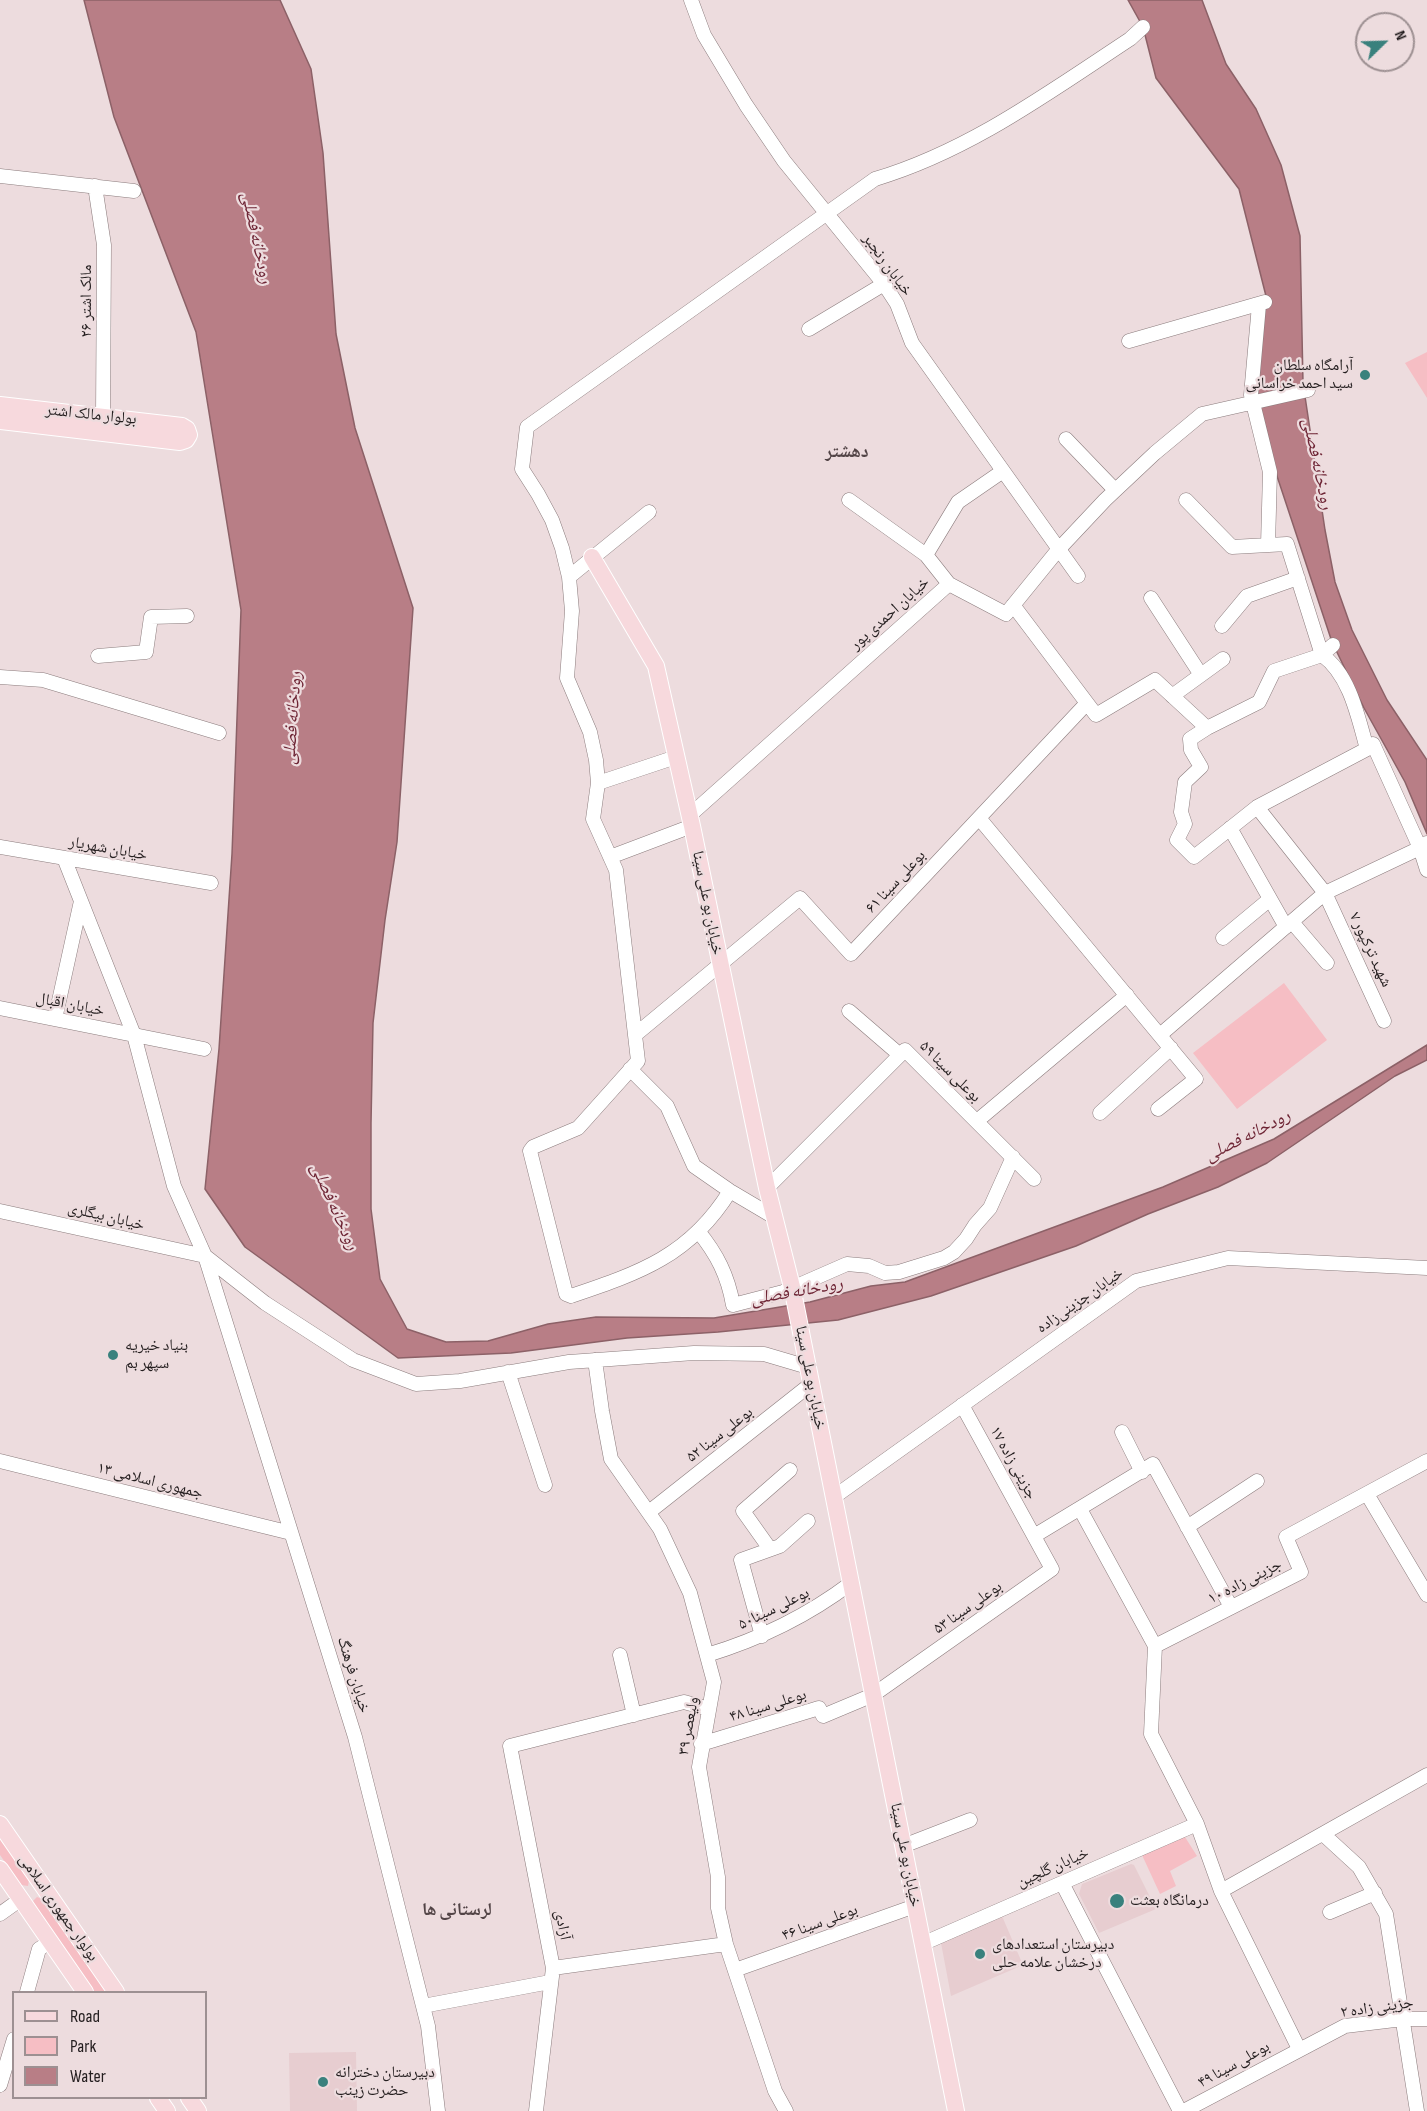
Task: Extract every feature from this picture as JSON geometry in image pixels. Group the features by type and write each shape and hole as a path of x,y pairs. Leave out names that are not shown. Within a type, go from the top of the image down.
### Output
{"main road":[{"name":"بولوار مالک اشتر","path":"0,405 103,417 181,434 0,421"},
{"name":"خیابان بو علی سینا","path":"592,557 656,666 691,821 767,1188 792,1287 956,2111"},
{"name":"بولوار جمهوری اسلامی","path":"0,1824 115,1991"},
{"name":"بولوار جمهوری اسلامی","path":"0,1869 85,1991"},
{"path":"21,1899 42,1885"}],"street":[{"name":"خیابان رنجبر","path":"691,0 704,35 746,105 784,161 884,284 897,304 912,343 1078,576"},
{"path":"730,1191 698,1231 676,1251 637,1272 571,1296 566,1294 530,1151 533,1147 578,1128 638,1061 616,870 593,819 598,783 590,732 567,678 572,611 569,577 552,520 522,470 527,427 875,179 911,167 991,130 1121,45 1143,27"},
{"path":"0,176 134,191"},
{"name":"مالک اشتر ۲۶","path":"95,186 104,245 103,417"},
{"path":"809,329 884,284"},
{"path":"1129,341 1262,303 1251,395 1270,472 1268,545"},
{"path":"1207,728 1155,680 1096,715 1013,604 1058,550 1115,490 1202,414 1307,390"},
{"path":"1066,439 1115,490"},
{"path":"926,555 958,502 1003,471"},
{"path":"849,500 926,555 949,584"},
{"path":"1186,500 1232,547 1287,544 1322,655 1333,662 1424,845 1427,870"},
{"path":"569,577 649,512"},
{"path":"1222,626 1247,596 1298,579"},
{"name":"خیابان احمدی پور","path":"691,821 949,584 1006,614 1013,604"},
{"path":"1150,598 1202,675"},
{"path":"98,656 146,652 151,617 187,616"},
{"path":"1333,645 1322,655 1274,670 1258,702 1190,739 1191,750 1201,767 1185,782 1181,812 1185,824 1177,840 1194,857 1257,807 1374,744"},
{"path":"1172,696 1223,659"},
{"path":"0,677 43,680 219,733"},
{"name":"بوعلی سینا ۶۱","path":"720,964 800,898 851,954 1087,703"},
{"path":"598,783 676,757"},
{"name":"شهید ترکپور ۷","path":"1257,807 1325,892 1384,1021"},
{"path":"979,818 1196,1079 1158,1109"},
{"path":"610,857 691,821"},
{"path":"1230,828 1270,899 1289,924 1327,963"},
{"path":"1160,1035 1325,892 1424,845"},
{"name":"خیابان شهریار","path":"0,848 211,883"},
{"name":"خیابان فرهنگ","path":"64,858 134,1035 174,1186 205,1256 355,1737 428,2026 438,2111"},
{"path":"1223,938 1270,899"},
{"path":"55,1019 81,901"},
{"path":"635,1035 720,964"},
{"path":"977,1122 1126,995"},
{"name":"خیابان اقبال","path":"0,1008 204,1049"},
{"path":"849,1011 900,1055"},
{"path":"1100,1113 1171,1048"},
{"name":"بوعلی سینا ۵۹","path":"767,1188 905,1050 1034,1179"},
{"path":"630,1069 667,1106 694,1166 774,1217"},
{"path":"698,1231 712,1247 722,1265 733,1305 783,1292 847,1264 869,1266 885,1272 899,1272 944,1258 954,1252 990,1208 1013,1158"},
{"name":"خیابان بیگلری","path":"0,1211 205,1256"},
{"path":"205,1256 265,1303 353,1360 416,1384 460,1381 568,1362 694,1353 764,1354 809,1376"},
{"name":"خیابان جزینی‌زاده","path":"834,1497 1136,1281 1228,1258 1427,1268"},
{"name":"ولیعصر ۳۹","path":"595,1360 611,1458 660,1529 690,1593 714,1682 701,1744 699,1767 718,1877 718,1908 726,1944 775,2091 786,2111"},
{"path":"508,1372 545,1485"},
{"name":"بوعلی سینا ۵۲","path":"649,1512 809,1376"},
{"name":"جزینی زاده ۱۷","path":"962,1405 1034,1536"},
{"path":"1122,1432 1142,1472"},
{"name":"جمهوری اسلامی ۱۳","path":"0,1461 291,1533"},
{"name":"جزینی زاده ۱۰","path":"1155,1646 1301,1572 1286,1537 1427,1461"},
{"path":"1034,1536 1153,1464 1231,1607"},
{"path":"770,1550 743,1511 790,1470"},
{"path":"1187,1527 1257,1480"},
{"path":"1367,1494 1427,1595"},
{"path":"1080,1509 1155,1646 1151,1734 1197,1824 1221,1891 1299,2049"},
{"path":"762,1636 741,1560 780,1546 808,1521"},
{"name":"بوعلی سینا ۵۳","path":"873,1695 1052,1569 1034,1536"},
{"name":"بوعلی سینا۵۰","path":"706,1655 762,1636 802,1617 851,1583"},
{"path":"620,1654 634,1715 684,1702 709,1709"},
{"name":"بوعلی سینا ۴۸","path":"701,1744 819,1708 823,1716 873,1695"},
{"name":"آزادی","path":"536,2111 552,1975 510,1746 634,1715"},
{"path":"1221,1891 1427,1775"},
{"path":"903,1846 970,1820"},
{"name":"خیابان گلچین","path":"922,1944 1197,1824"},
{"path":"1323,1834 1359,1867 1386,1914 1417,2111"},
{"path":"1062,1883 1182,2111"},
{"path":"1330,1912 1375,1893"},
{"path":"0,1914 21,1899"},
{"name":"بوعلی سینا ۴۶","path":"735,1970 915,1906"},
{"path":"27,1991 39,1949 50,1942"},
{"path":"423,2006 552,1975 726,1944"},
{"name":"جزینی زاده ۲","path":"1299,2049 1345,2026 1402,2019 1427,2019"},
{"path":"0,2085 12,2046"},
{"name":"بوعلی سینا ۴۹","path":"1182,2111 1299,2049"}],"shaded area":[{"name":"درمانگاه بعثت","path":"1131,1864 1134,1865 1156,1909 1099,1933 1079,1894 1082,1884"},
{"name":"دبیرستان استعدادهای درخشان علامه حلی","path":"1002,1916 1023,1965 951,1996 941,1943"},
{"name":"دبیرستان دخترانه حضرت زینب","path":"356,2052 357,2111 290,2111 289,2053"}],"green space":[{"path":"1427,352 1427,398 1405,363"},
{"path":"1284,983 1327,1040 1237,1109 1193,1053"},
{"path":"1185,1837 1197,1856 1170,1871 1176,1886 1160,1894 1142,1855"},
{"path":"0,1838 29,1880 28,1886 21,1885 0,1855"},
{"path":"37,1897 42,1899 106,1991 94,1991 33,1901"}],"water":[{"name":"رودخانه فصلی","path":"84,0 280,0 311,69 323,153 336,334 355,428 413,608 397,842 373,1023 371,1123 371,1209 380,1279 407,1329 446,1342 488,1341 548,1324 596,1317 714,1318 810,1302 871,1286 905,1282 1163,1187 1274,1139 1427,1045 1427,1060 1395,1076 1267,1163 1218,1187 1148,1214 1076,1246 931,1296 838,1320 627,1338 511,1353 398,1358 245,1247 205,1189 219,1049 232,854 241,610 196,332 114,117"},
{"path":"1128,0 1202,0 1226,64 1256,109 1281,165 1300,236 1303,383 1335,582 1352,630 1387,700 1427,760 1427,834 1405,782 1364,708 1332,642 1275,470 1256,394 1266,296 1239,189 1156,78 1143,27"}],"place":[{"name":"آرامگاه سلطان سید احمد خراسانی","path":"1365,375"},
{"name":"بنیاد خیریه سپهر بم","path":"113,1355"},
{"name":"درمانگاه بعثت","path":"1117,1901"},
{"name":"دبیرستان استعدادهای درخشان علامه حلی","path":"980,1954"},
{"name":"دبیرستان دخترانه حضرت زینب","path":"323,2082"}],"district":[{"name":"دهشتر","path":"847,452"},
{"name":"لرستانی ها","path":"457,1910"}]}
